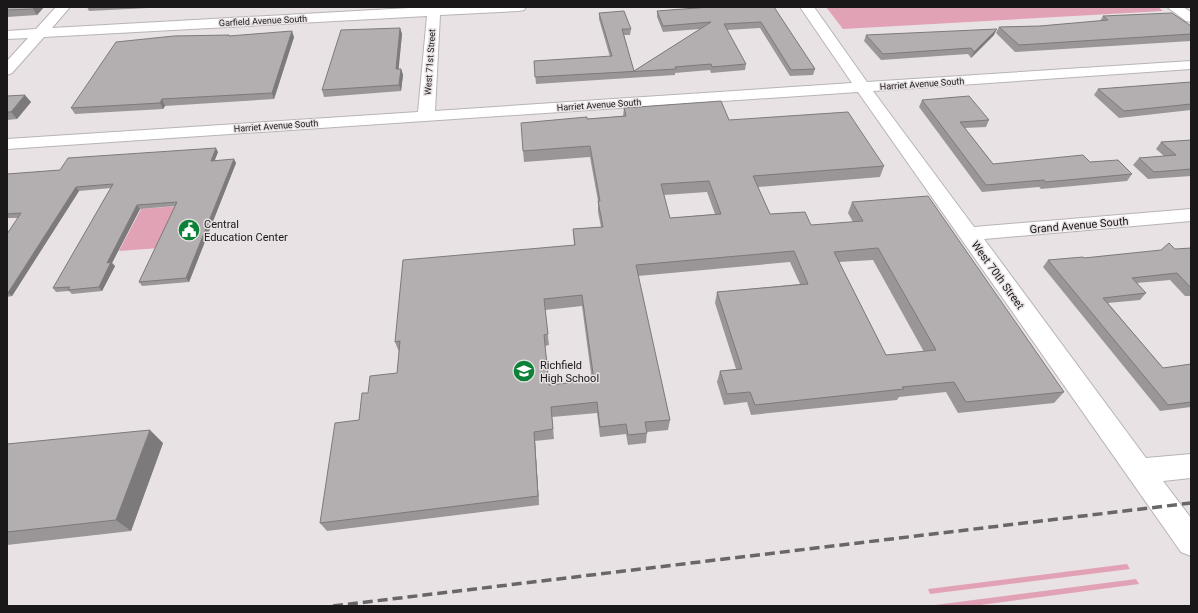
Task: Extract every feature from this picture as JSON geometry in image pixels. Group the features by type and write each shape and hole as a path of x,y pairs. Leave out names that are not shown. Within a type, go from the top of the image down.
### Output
{"street":[{"path":"7,70 64,7"},
{"name":"Garfield Avenue South","path":"7,35 434,9 519,7"},
{"name":"West 70th Street","path":"807,7 863,88 1191,542"},
{"path":"1174,7 1191,18"},
{"name":"West 71st Street","path":"426,116 434,9"},
{"name":"Harriet Avenue South","path":"7,144 1191,65"},
{"name":"Grand Avenue South","path":"968,234 1191,215"},
{"path":"1140,471 1191,466"}],"shaded area":[{"path":"826,7 1158,7 1163,11 843,29"},
{"path":"178,206 159,248 119,251 141,209"},
{"path":"1127,564 1130,569 930,594 928,589"},
{"path":"1136,579 1139,584 973,606 935,605"}],"building":[{"path":"7,7 35,7 33,9 7,10"},
{"path":"710,7 774,7 815,69 791,70 761,22 724,24 746,64 712,67 711,64 675,67 676,69 535,77 534,61 612,56 599,13 624,11 631,29 622,29 634,71 711,22 663,26 657,11"},
{"path":"1172,13 1191,26 1191,34 1019,45 999,27 1040,26 1108,20 1103,16"},
{"path":"400,28 396,69 401,69 399,85 322,90 341,30"},
{"path":"997,29 974,52 971,48 883,54 866,35"},
{"path":"292,31 272,93 162,99 160,103 71,108 116,42 174,36 229,36"},
{"path":"1191,82 1191,104 1124,111 1098,89"},
{"path":"25,95 11,112 7,112 7,96"},
{"path":"969,96 989,120 960,122 993,164 1083,155 1090,162 1118,160 1132,174 1045,182 1044,180 986,185 922,100"},
{"path":"721,101 729,120 848,112 884,166 753,176 770,214 805,212 811,225 863,221 852,202 928,196 1064,392 966,402 954,382 902,387 904,389 755,405 750,392 727,394 720,371 742,369 717,292 808,284 794,251 636,265 670,420 645,422 647,433 628,435 626,424 600,427 597,402 551,407 553,429 534,432 538,496 320,523 335,423 359,420 362,393 368,393 370,376 397,373 400,341 395,342 403,260 575,245 573,229 603,227 590,146 523,151 521,123 587,117 587,119 626,116 624,108","holes":["709,181 721,214 670,218 661,184","878,248 936,350 886,355 834,252","582,295 594,380 549,385 544,335 548,334 544,299"]},
{"path":"1191,140 1191,169 1154,172 1139,158 1176,155 1161,142"},
{"name":"Central Education Center","path":"216,148 211,161 234,159 186,278 139,282 177,202 137,205 107,263 111,262 99,287 68,290 70,287 53,288 113,184 76,187 7,293 7,234 21,213 7,214 7,174 60,170 68,158"},
{"path":"1169,243 1175,249 1191,248 1191,288 1177,273 1132,278 1146,293 1103,298 1163,368 1191,364 1191,402 1168,405 1048,260 1161,250"},
{"path":"150,430 116,520 7,532 7,444"}],"railway":[{"path":"333,606 1191,503"}],"place":[{"name":"Central Education Center","path":"189,230"},
{"name":"Richfield High School","path":"524,371"}]}
